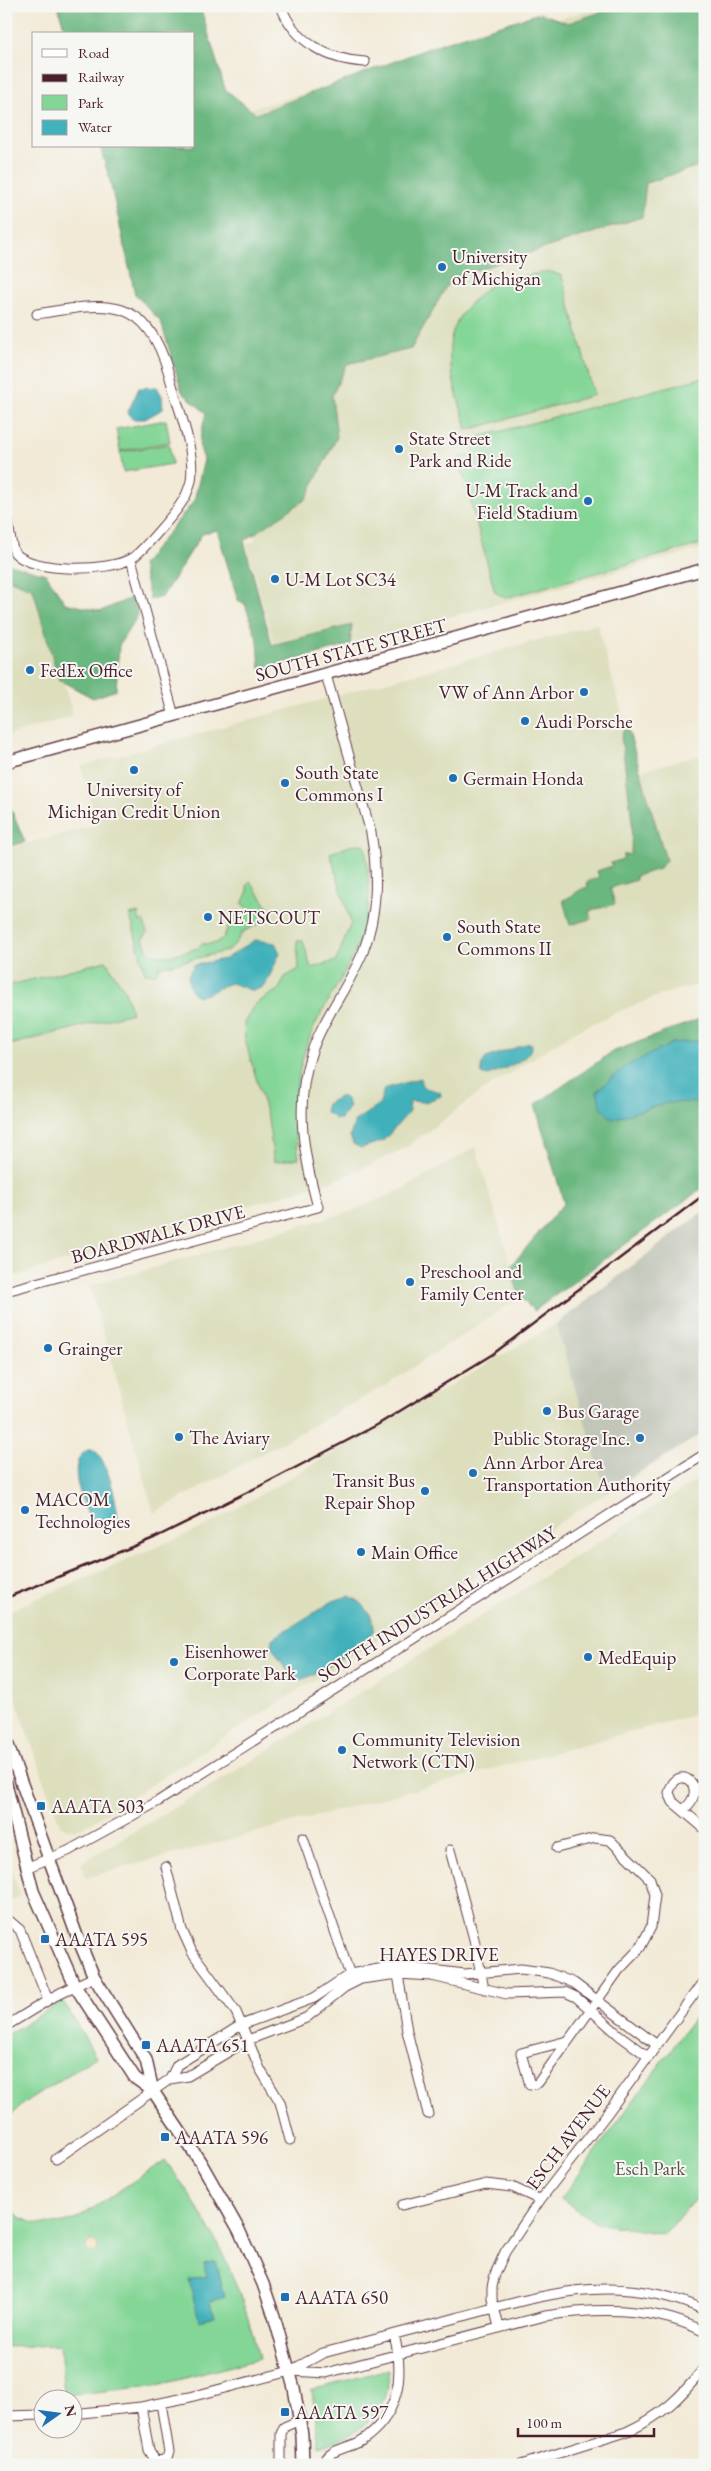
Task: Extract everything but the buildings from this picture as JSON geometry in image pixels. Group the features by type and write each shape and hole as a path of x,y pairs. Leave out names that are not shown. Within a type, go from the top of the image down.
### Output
{"main road":[{"name":"SOUTH STATE STREET","path":"6,762 705,570"},
{"path":"6,1740 48,1859 94,1977 146,2060 153,2091"},
{"path":"6,1784 33,1890 75,1986 135,2078 153,2091 201,2162 239,2230 266,2292 290,2371 300,2420 303,2465"}],"street":[{"path":"280,6 294,29 312,45 338,58 365,62"},
{"path":"6,508 13,551 20,557 47,567 84,568 131,559 182,503 190,482 192,458 163,354 152,331 133,313 104,305 37,314"},
{"path":"131,559 174,716"},
{"name":"BOARDWALK DRIVE","path":"6,1291 318,1207 302,1144 301,1113 305,1080 311,1054 362,954 372,925 376,893 376,859 372,833 326,675"},
{"name":"SOUTH INDUSTRIAL HIGHWAY","path":"28,1867 123,1822 157,1802 705,1454"},
{"path":"684,1809 705,1829"},
{"path":"303,1838 351,1979"},
{"path":"557,1848 595,1838 610,1840 650,1879 656,1895 651,1927 640,1948 630,1961 619,1970 589,2009 567,2041 538,2083 530,2085 521,2053 567,2041"},
{"path":"450,1850 482,1974 484,1989"},
{"path":"166,1866 182,1930 192,1952 236,2012 260,2069 280,2102 290,2140"},
{"path":"6,1918 20,1930 48,2000"},
{"path":"397,1970 407,2031 428,2114"},
{"name":"HAYES DRIVE","path":"397,1970 432,1976 507,1994 565,1992 576,1997 619,2035 649,2056"},
{"name":"HAYES DRIVE","path":"170,2079 177,2065 241,2025 314,1998 351,1979 397,1970 482,1974 536,1970 574,1983 657,2045"},
{"path":"6,2026 48,2000 94,1977"},
{"name":"HAYES DRIVE","path":"56,2159 170,2079 188,2076 248,2040 306,2018 351,1979"},
{"name":"ESCH AVENUE","path":"499,2327 494,2308 492,2287 495,2274 505,2252 540,2200 705,1979"},
{"path":"402,2205 486,2184 499,2184 519,2190 540,2200"},
{"path":"82,2413 161,2403 290,2371 323,2353 494,2308 572,2290 612,2288 663,2296 705,2310"},
{"path":"290,2371 326,2373 499,2327 580,2310 616,2309 646,2313 705,2332"},
{"path":"324,2463 331,2454 361,2441 387,2415 398,2388 399,2354 394,2335"},
{"path":"521,2465 626,2432 642,2425 660,2415 682,2395 705,2367"},
{"path":"141,2407 149,2450 155,2460 161,2461 167,2458 170,2452 161,2403"},
{"path":"6,2416 32,2415"},
{"path":"281,2465 282,2434 284,2428 300,2420"}],"shaded area":[{"name":"University of Michigan","path":"604,6 705,6 705,548 279,663 247,544 255,541 237,467 194,148 195,125"},
{"path":"6,574 14,574 38,593 73,716 6,736"},
{"path":"597,624 638,771 705,754 705,985 698,987 697,985 667,993 622,1010 574,1032 479,1093 407,1147 344,1177 6,1279 6,849 97,825 81,766"},
{"path":"476,1147 520,1297 388,1384 154,1513 90,1286 352,1211 405,1188"},
{"path":"705,1210 705,1432 606,1493 556,1324"},
{"path":"556,1324 606,1493 91,1823 76,1830 67,1829 60,1825 6,1671 6,1612 206,1526"},
{"path":"705,1475 705,1712 85,1878 81,1863 237,1770"},
{"path":"6,1850 20,1897 6,1901"}],"green space":[{"path":"58,6 200,6 225,89 256,114 445,42 540,13 568,23 620,6 705,6 705,164 646,183 642,217 451,278 411,349 347,364 332,396 337,437 306,499 244,541 272,645 352,625 350,645 260,669 258,642 245,604 238,600 217,530 202,534 162,597 150,600 142,565 194,501 204,460 199,444 206,413 182,392 161,322 135,294 110,181 101,148 195,148 195,32 65,32"},
{"name":"U-M Track and Field Stadium","path":"549,271 562,276 594,395 467,430 450,364 452,333 459,318 476,298 493,284"},
{"name":"U-M Track and Field Stadium","path":"705,377 705,543 505,598 495,592 459,458 474,454 471,443 480,441 479,437"},
{"path":"166,420 170,442 120,451 116,429"},
{"path":"169,444 172,464 123,472 120,452"},
{"path":"6,563 46,574 65,603 101,611 133,597 138,615 119,645 116,690 93,698 59,680 33,589 6,578"},
{"path":"627,725 666,860 659,869 635,876 636,880 610,888 615,904 589,911 591,919 570,925 563,900 588,887 587,882 599,877 597,871 612,866 611,863 623,859 623,855 631,854 632,820 621,736"},
{"path":"6,797 25,842 6,847"},
{"path":"356,844 365,845 369,887 367,913 352,958 314,1027 303,1059 296,1091 295,1108 299,1158 274,1162 268,1119 245,1040 244,1023 254,1005 279,989 285,977 299,969 297,941 303,941 311,968 336,961 351,923 330,853"},
{"path":"250,881 266,904 271,917 243,932 235,944 227,951 159,967 155,974 145,973 130,915 138,913 140,922 144,921 147,933 143,939 147,949 152,954 168,956 199,948 201,944 217,943 224,937 230,921 237,912 244,916 248,908 242,904"},
{"path":"106,961 125,991 132,1013 6,1046 6,986"},
{"path":"705,1017 705,1186 534,1311 520,1297 510,1267 564,1203 535,1105 612,1052"},
{"path":"63,2001 96,2057 26,2102 6,2120 6,2035"},
{"name":"Esch Park","path":"705,2003 705,2188 664,2234 596,2223 561,2199"},
{"path":"165,2160 197,2206 223,2255 244,2305 259,2359 154,2386 82,2393 82,2388 63,2388 60,2345 6,2347 6,2205 21,2218 34,2223 56,2225 77,2219"},
{"path":"389,2369 388,2384 384,2398 378,2410 369,2421 347,2437 319,2446 312,2390"}],"sand":[{"path":"92,2241 98,2247 92,2253 86,2247"}],"water":[{"path":"157,387 162,396 163,409 145,419 132,419 128,412 139,388"},
{"path":"255,940 275,943 280,953 265,986 253,991 231,983 204,995 198,996 193,993 188,975 194,965 225,959"},
{"path":"705,1040 705,1092 697,1102 667,1103 612,1119 601,1107 597,1091 626,1066 673,1043"},
{"path":"529,1043 532,1044 530,1050 521,1060 487,1076 482,1074 481,1066 486,1058"},
{"path":"421,1078 421,1084 425,1088 440,1092 441,1096 425,1102 410,1101 409,1112 383,1141 361,1148 353,1144 350,1136 355,1121 380,1104 384,1089"},
{"path":"341,1096 346,1099 349,1106 341,1119 335,1119 325,1111 327,1104"},
{"path":"88,1450 94,1450 99,1455 111,1482 118,1519 108,1525 98,1525 91,1521 80,1493 76,1473 77,1463"},
{"path":"348,1596 358,1601 367,1610 373,1621 374,1632 347,1654 322,1670 300,1680 293,1680 271,1646 272,1639 333,1601"},
{"path":"216,2261 225,2297 211,2301 215,2317 199,2321 189,2280 206,2276 204,2264"}],"railway":[{"path":"6,1598 154,1538 268,1482 377,1425 493,1354 705,1194"}],"place":[{"name":"University of Michigan","path":"442,267"},
{"name":"State Street Park and Ride","path":"399,449"},
{"name":"U-M Track and Field Stadium","path":"588,501"},
{"name":"U-M Lot SC34","path":"275,579"},
{"name":"FedEx Office","path":"30,670"},
{"name":"VW of Ann Arbor","path":"584,692"},
{"name":"Audi Porsche","path":"525,721"},
{"name":"University of Michigan Credit Union","path":"134,770"},
{"name":"Germain Honda","path":"453,778"},
{"name":"South State Commons I","path":"285,783"},
{"name":"NETSCOUT","path":"208,917"},
{"name":"South State Commons II","path":"447,937"},
{"name":"Preschool and Family Center","path":"410,1282"},
{"name":"Grainger","path":"48,1348"},
{"name":"Bus Garage","path":"547,1411"},
{"name":"The Aviary","path":"179,1437"},
{"name":"Public Storage Inc.","path":"640,1438"},
{"name":"Ann Arbor Area Transportation Authority","path":"473,1473"},
{"name":"Transit Bus Repair Shop","path":"425,1491"},
{"name":"MACOM Technologies","path":"25,1510"},
{"name":"Main Office","path":"361,1552"},
{"name":"MedEquip","path":"588,1657"},
{"name":"Eisenhower Corporate Park","path":"174,1662"},
{"name":"Community Television Network (CTN)","path":"342,1750"},
{"name":"AAATA 503","path":"41,1806"},
{"name":"AAATA 595","path":"45,1939"},
{"name":"AAATA 651","path":"146,2045"},
{"name":"AAATA 596","path":"165,2137"},
{"name":"AAATA 650","path":"285,2297"},
{"name":"AAATA 597","path":"285,2412"}]}
